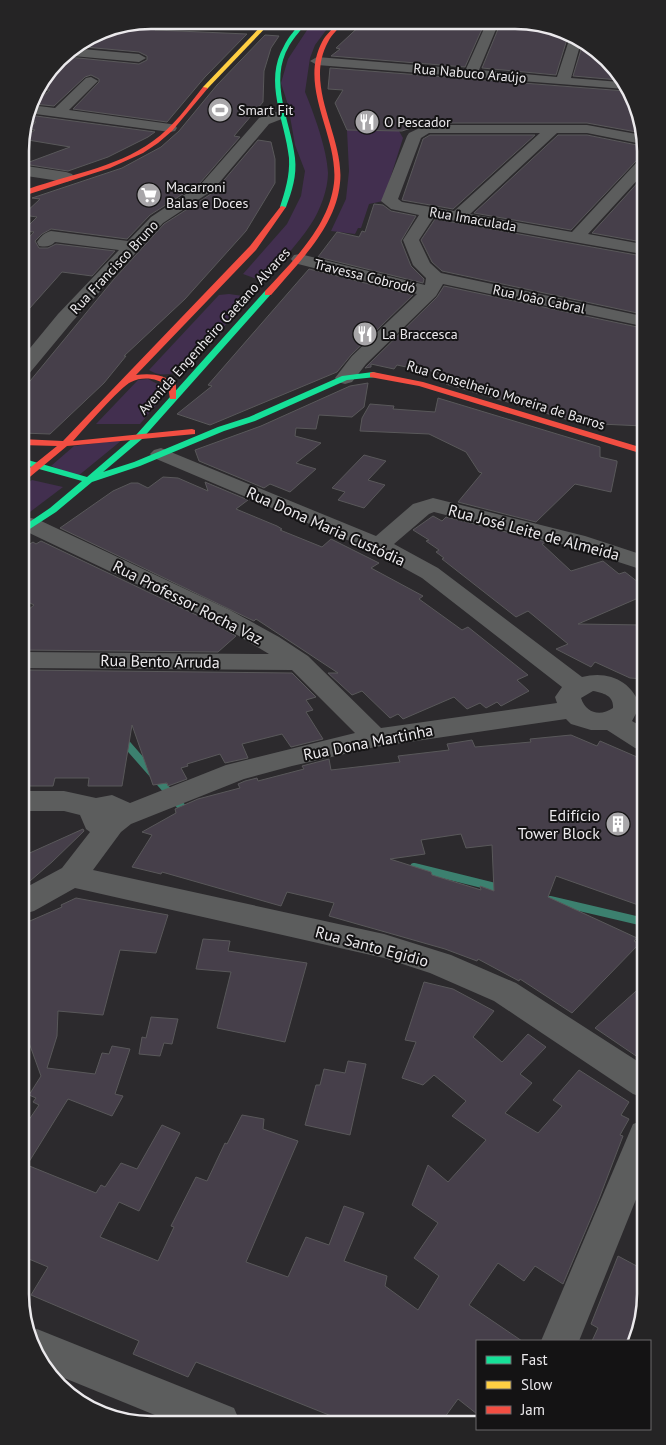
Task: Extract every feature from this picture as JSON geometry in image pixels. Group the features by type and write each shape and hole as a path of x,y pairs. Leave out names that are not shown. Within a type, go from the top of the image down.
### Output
{"main road":[{"path":"29,191 132,155 154,143 170,128 232,57 261,29"},
{"name":"Avenida Engenheiro Caetano Alvares","path":"29,473 64,444 206,297 237,273 269,229 291,190 294,176 294,159 277,93 276,74 282,55 291,37 298,29"},
{"name":"Avenida Engenheiro Caetano Alvares","path":"29,526 139,437 258,302 300,260 326,217 333,202 337,182 337,162 317,86 317,61 328,36 335,29"},
{"path":"267,281 280,279"},
{"path":"206,297 231,292"},
{"path":"247,294 258,302"},
{"path":"125,381 146,376 165,379 172,385 173,397"},
{"name":"Rua Conselheiro Moreira de Barros","path":"88,480 115,472 221,429 277,410 345,378 371,376 388,377 420,384 637,449"},
{"name":"Rua Conselheiro Moreira de Barros","path":"29,442 64,444 221,429"},
{"path":"29,463 88,480"}],"street":[{"path":"471,73 491,29"},
{"path":"563,80 574,44"},
{"path":"78,53 139,58"},
{"name":"Rua Nabuco Araújo","path":"317,61 618,86"},
{"path":"58,113 91,81"},
{"path":"36,110 170,128"},
{"name":"Rua Francisco Bruno","path":"29,361 65,318 157,220 206,186 264,121 282,114"},
{"name":"Rua Imaculada","path":"552,130 426,129 414,136 389,201 397,206 637,248"},
{"path":"458,217 552,130 590,129 636,139"},
{"path":"576,237 637,170"},
{"path":"29,171 66,177"},
{"path":"345,378 359,360 432,285 411,245 411,240 430,211"},
{"path":"45,242 51,236 132,246"},
{"name":"Travessa Cobrodó","path":"300,260 432,285"},
{"name":"Rua João Cabral","path":"432,285 637,320"},
{"name":"Rua Dona Maria Custódia","path":"161,454 379,545 430,573 574,698 579,716 590,721 613,721"},
{"name":"Rua José Leite de Almeida","path":"379,545 420,508 433,505 577,541 637,561"},
{"name":"Rua Professor Rocha Vaz","path":"29,529 221,615 299,662 375,738"},
{"name":"Rua Bento Arruda","path":"29,660 299,662"},
{"name":"Rua Dona Martinha","path":"29,901 72,876 107,817 236,772 375,738 574,698 585,684 610,686 633,695"},
{"path":"633,695 626,700 625,712 613,721 637,736"},
{"path":"29,801 64,801 107,817"},
{"name":"Rua Santo Egidio","path":"72,876 384,946 440,964 505,992 637,1079"},
{"path":"560,1340 637,1154"},
{"path":"43,1350 194,1416"}],"shaded area":[{"path":"308,29 327,29 315,45 310,58 305,92 323,143 328,173 327,186 317,213 301,238 267,277 257,279 243,274 287,224 301,196 305,171 295,145 288,105 281,83 288,59"},
{"path":"347,130 399,131 403,138 383,201 369,204 361,228 358,228 355,234 331,231 346,199 349,171"},
{"path":"219,295 243,296 248,299 189,367 169,374 158,374 149,370"},
{"path":"148,379 169,390 140,424 96,424 138,380"},
{"path":"122,440 78,476 51,466 74,446"},
{"path":"32,480 63,487 29,513 29,482"}],"building":[{"path":"157,29 155,30 247,34 205,77 167,122 73,109 99,82 99,79 91,75 85,77 54,106 38,104 40,98 50,90 45,90 54,76 72,57 139,64 147,60 147,56 139,52 87,47 111,35 135,30"},
{"path":"356,29 482,29 465,67 331,56 340,49 336,48"},
{"path":"498,29 539,31 567,40 556,75 482,68"},
{"path":"265,35 279,36 271,48 264,71 263,102 234,136 240,137 200,183 150,215 127,239 51,229 35,241 39,248 48,248 56,244 115,251 92,276 62,272 29,309 29,237 34,232 29,232 29,225 37,217 29,216 29,209 40,199 32,198 122,168 161,147 179,131 217,85"},
{"path":"581,48 602,64 614,80 573,76"},
{"path":"330,68 621,91 628,104 635,132 587,123 426,123 402,131 347,130 335,103 343,90 328,89"},
{"path":"36,116 155,132 108,157 68,171 29,165 29,162 70,147 29,140 30,133 35,130 31,130 32,125 36,122 33,122"},
{"path":"430,135 535,135 453,209 402,200 423,139"},
{"path":"558,135 587,135 637,145 637,160 571,230 474,213"},
{"path":"258,140 271,142 275,159 275,183 246,231 185,299 124,356 126,356 104,383 50,434 29,433 29,382 114,279 164,224 214,192"},
{"path":"637,184 637,241 592,233"},
{"path":"374,204 383,205 391,211 416,216 401,241 411,266 424,279 423,283 318,257 337,232 359,237 362,231 365,232"},
{"path":"435,219 637,255 637,313 442,271 432,262 421,240"},
{"path":"309,269 413,295 351,355 337,372 210,425 177,414 212,386 208,385"},
{"path":"444,286 637,327 637,426 600,424 600,429 446,384 453,377 413,366 411,368 397,365 394,369 371,364 371,367 365,368 437,297"},
{"path":"368,383 364,407 352,417 319,415 316,429 296,428 295,436 321,443 296,463 316,469 290,492 270,484 264,488 199,461 195,450 261,426 350,386"},
{"path":"438,398 600,447 600,457 617,461 611,492 575,484 536,522 458,502 482,473 479,472 466,452 429,434 360,431 362,418 370,404 394,406 393,409 435,412"},
{"path":"364,455 386,461 368,480 385,485 364,508 338,500 345,492 332,488"},
{"path":"163,477 178,478 208,491 205,482 248,500 236,509 277,526 282,529 280,530 322,547 331,539 379,563 371,568 423,596 419,599 462,630 468,627 528,675 517,680 529,691 501,706 497,702 486,708 480,703 467,709 454,697 403,719 398,714 390,718 362,691 352,695 328,673 338,673 256,619 254,621 60,528 113,491 131,483 138,483 148,488"},
{"path":"433,516 442,521 446,517 546,542 542,544 571,571 603,561 619,574 625,572 637,581 637,599 578,624 637,625 637,679 630,678 595,662 591,667 556,649 568,644 528,611 516,617 442,559 444,558 436,552 439,550 426,541 429,540 413,530"},
{"path":"41,541 211,622 236,636 218,652 29,650 29,609 34,605 29,602 29,545 33,542 36,544"},
{"path":"29,670 292,673 316,697 306,700 313,710 306,712 323,739 291,747 282,734 242,744 248,758 225,763 220,754 187,764 188,766 181,768 187,779 168,786 167,783 153,785 132,725 122,786 88,786 89,778 55,778 53,786 29,786"},
{"path":"571,735 597,746 600,741 637,757 637,905 556,876 548,897 637,938 634,941 637,943 637,946 572,1013 520,979 519,981 478,959 477,961 445,949 329,916 334,903 287,892 281,906 162,872 161,874 132,867 152,835 142,832 176,813 175,809 198,799 240,788 238,784 245,781 257,778 258,781 304,769 302,766 329,759 331,770 400,762 398,756 449,750 447,744 472,740 475,747 531,742 530,739","holes":["461,834 466,848 492,845 494,891 480,886 481,890 432,875 431,872 390,859 425,854 421,840"]},
{"path":"83,829 84,831 29,882 29,853"},
{"path":"76,898 168,915 156,953 120,950 103,1015 58,1011 57,1036 47,1068 95,1074 102,1053 109,1054 112,1046 130,1049 115,1094 123,1096 112,1116 68,1099 29,1162 29,1120 39,1105 33,1102 36,1098 29,1095 41,1076 29,1043 29,921 62,907 61,905"},
{"path":"203,939 230,941 228,951 307,963 285,1042 217,1028 231,972 196,969"},
{"path":"424,982 453,989 494,1011 473,1037 502,1062 528,1034 546,1047 520,1074 532,1083 505,1113 538,1133 562,1106 553,1100 579,1070 629,1102 621,1115 629,1119 620,1135 623,1136 563,1284 535,1266 524,1281 498,1263 469,1305 521,1340 476,1340 476,1413 458,1399 446,1416 331,1416 196,1362 188,1377 133,1354 139,1341 31,1295 48,1267 29,1259 29,1166 96,1193 101,1185 105,1187 121,1163 137,1169 162,1125 180,1133 139,1211 119,1202 100,1237 158,1261 174,1227 171,1226 196,1177 207,1181 225,1143 227,1144 242,1115 264,1119 263,1129 298,1141 246,1262 288,1277 306,1237 329,1245 344,1206 364,1213 344,1261 387,1276 385,1286 418,1310 439,1276 414,1258 438,1223 412,1205 428,1165 448,1182 486,1140 452,1116 466,1101 434,1075 423,1085 402,1078 416,1042 405,1040"},
{"path":"637,990 637,1057 595,1028"},
{"path":"151,1017 178,1019 172,1044 164,1043 160,1056 139,1054 142,1037 146,1038"},
{"path":"348,1061 366,1064 350,1135 305,1125 316,1085 320,1085 324,1069 345,1073"},
{"path":"618,1256 637,1266 637,1303 628,1340 592,1340 598,1328 591,1324"}],"waterway":[{"path":"123,740 187,813"},
{"path":"414,867 503,889"},
{"path":"550,900 637,920"}],"traffic: fast":[{"path":"283,207 291,183 292,159 278,93 278,70 286,46 299,29"},
{"path":"29,526 53,510 139,437 268,293"},
{"path":"29,463 88,480 137,464 221,429 252,419 345,378 373,375"}],"traffic: slow":[{"path":"205,88 261,29"}],"traffic: jam":[{"path":"268,293 310,243 327,215 333,200 337,184 335,148 320,95 317,77 319,60 325,42 336,29"},
{"path":"29,191 107,167 141,152 170,130 205,88"},
{"path":"29,473 65,444 253,248 283,207"},
{"path":"373,375 420,384 637,449"},
{"path":"125,381 143,376 161,378 172,385 173,397"},
{"path":"29,442 65,444 192,432"}],"place":[{"name":"Smart Fit","path":"220,110"},
{"name":"O Pescador","path":"367,122"},
{"name":"Macarroni Balas e Doces","path":"149,195"},
{"name":"La Braccesca","path":"365,334"},
{"name":"Edifício Tower Block","path":"618,824"}]}
